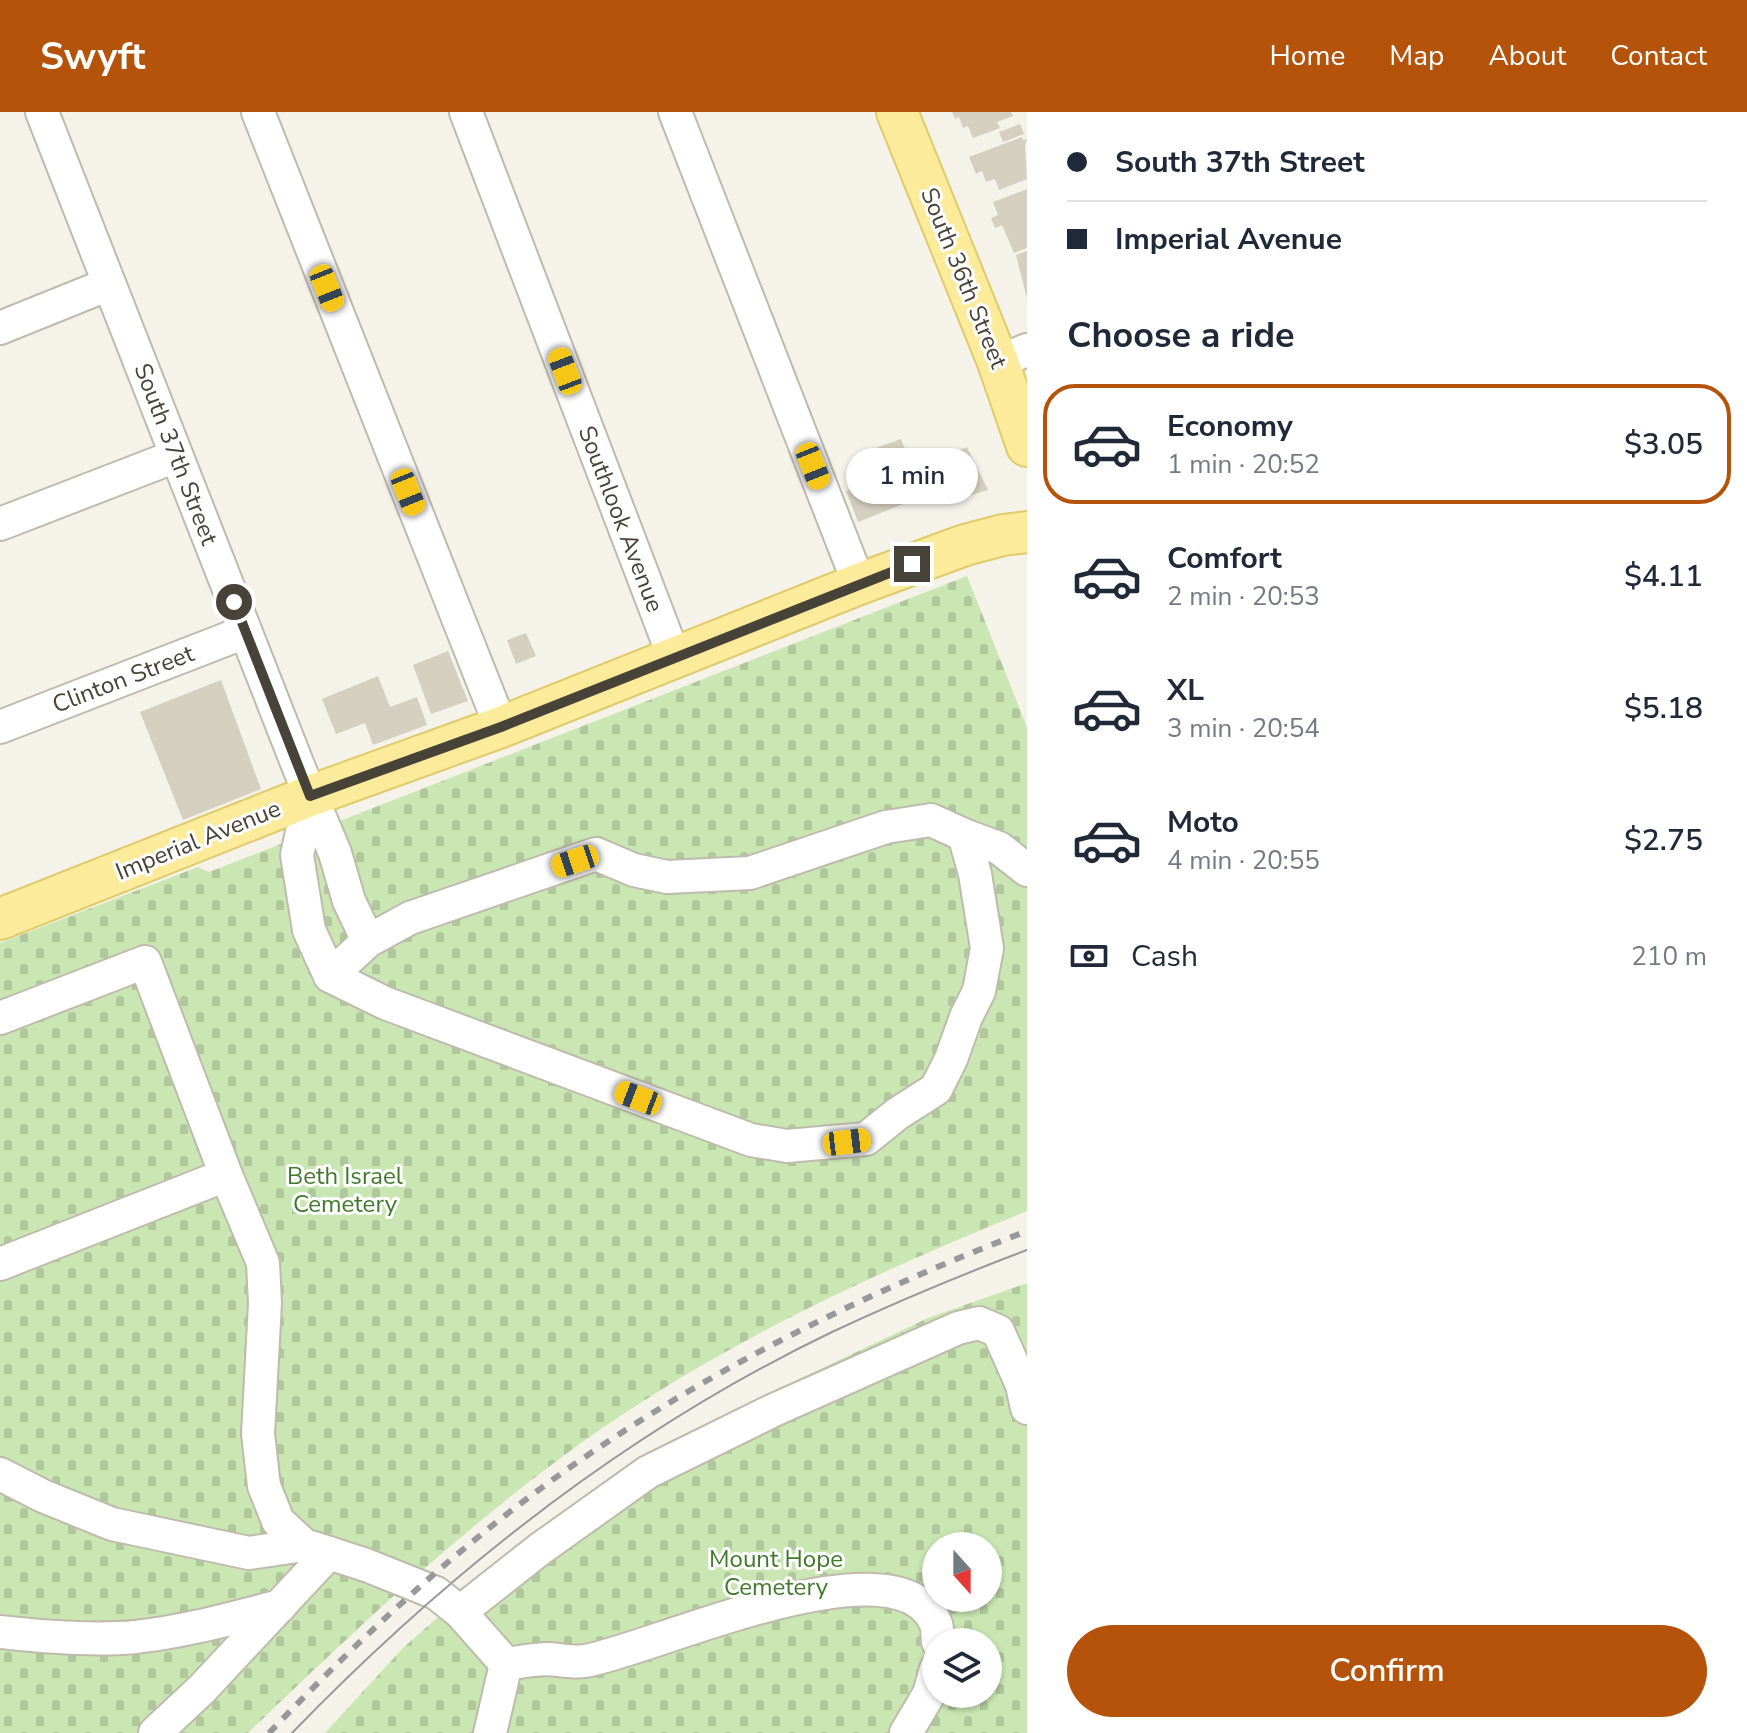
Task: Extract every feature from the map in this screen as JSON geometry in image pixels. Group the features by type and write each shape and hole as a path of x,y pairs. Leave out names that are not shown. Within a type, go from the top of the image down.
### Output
{"main road":[{"name":"South 36th Street","path":"897,112 1012,356 1027,446"},
{"name":"Imperial Avenue","path":"0,919 310,796 501,727 859,584 965,545 1027,532"}],"street":[{"name":"South 37th Street","path":"42,112 245,632 335,853 349,901 368,941"},
{"path":"258,112 501,727"},
{"name":"Southlook Avenue","path":"466,112 674,657"},
{"path":"675,112 859,584"},
{"path":"0,328 109,284"},
{"path":"0,524 176,456"},
{"name":"Clinton Street","path":"0,727 245,632"},
{"path":"310,796 297,855 309,930 330,976 385,1003 751,1140 787,1146 866,1139 936,1089 979,991 987,948 975,874 964,835"},
{"path":"330,976 368,941 410,918 596,854 634,870 667,877 750,873 886,827 931,820 999,848 1027,870"},
{"path":"0,1018 145,962 263,1263 265,1303 258,1434 264,1486 278,1521 316,1549 436,1593 460,1612 506,1664"},
{"path":"0,1264 226,1175"},
{"path":"460,1612 540,1549 648,1472 774,1410 958,1328 979,1323 998,1331 1022,1385 1027,1408"},
{"path":"0,1474 43,1496 112,1524 249,1553 316,1549"},
{"path":"155,1733 202,1689 280,1606 316,1549"},
{"path":"506,1664 545,1659 583,1661 645,1645 735,1613 813,1594 862,1589 901,1594 923,1606 937,1628"},
{"path":"0,1632 53,1638 135,1637 214,1623 280,1606"},
{"path":"490,1733 506,1664"},
{"path":"906,1733 922,1706"}],"green space":[{"name":"Beth Israel Cemetery","path":"967,576 1027,727 1027,1211 808,1308 702,1365 601,1429 463,1536 375,1613 248,1733 0,1733 0,943 198,867 209,872"},
{"name":"Mount Hope Cemetery","path":"1027,1283 1027,1733 325,1733 403,1648 469,1590 644,1465 787,1385 928,1318"}],"building":[{"path":"952,112 1011,112 1013,116 997,122 1000,128 973,138 968,126 963,128 959,117 955,119"},
{"path":"1020,124 1024,134 1003,142 999,132"},
{"path":"1022,137 1023,140 1027,139 1027,179 999,190 995,179 986,182 982,171 976,174 969,157"},
{"path":"1027,189 1027,248 1014,253 1002,225 995,228 991,218 998,215 993,202"},
{"path":"1027,251 1027,299 1016,255"},
{"path":"901,439 912,467 967,447 988,490 971,495 964,480 858,522 846,491 886,476 876,448"},
{"path":"526,633 536,656 516,664 507,640"},
{"path":"448,651 468,701 431,714 413,665"},
{"path":"378,676 390,707 417,697 427,725 373,745 365,723 336,734 322,699"},
{"path":"221,680 261,789 183,820 140,712"}],"tram line":[{"path":"292,1733 352,1673 478,1561 544,1508 613,1459 684,1413 832,1332 1027,1250"}],"railway":[{"path":"269,1733 373,1629 446,1564 522,1502 617,1436 672,1401 787,1337 905,1281 1027,1231"}],"route":[{"path":"234,602 310,796 501,727 912,564"}]}
